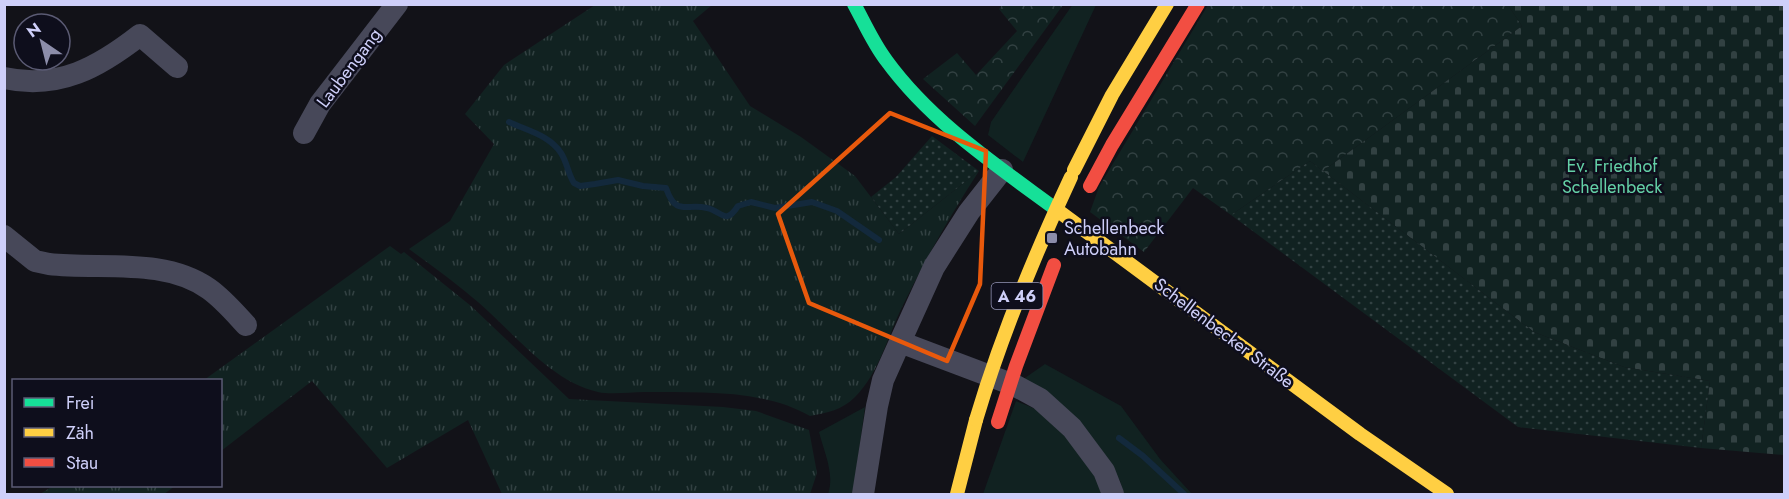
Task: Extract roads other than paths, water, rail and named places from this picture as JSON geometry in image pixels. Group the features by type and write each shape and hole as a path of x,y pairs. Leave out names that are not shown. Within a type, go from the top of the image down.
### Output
{"main road":[{"name":"Schellenbecker Straße","path":"854,4 885,59 922,103 969,145 1360,434 1448,495"},
{"name":"A 46","path":"957,495 990,371 1014,304 1071,177 1112,95 1167,4"},
{"name":"A 46","path":"995,435 1016,366 1063,244 1085,197 1123,127 1198,4"}],"street":[{"name":"Laubengang","path":"304,133 320,104 397,4"},
{"path":"4,78 48,81 71,76 93,68 140,35 177,67"},
{"path":"863,495 883,380 934,267 969,212 1002,170"},
{"path":"4,236 35,261 68,267 148,269 192,279 224,300 246,325"},
{"path":"900,342 1014,385 1040,399 1072,428 1104,471 1113,495"}],"waterway":[{"path":"509,122 538,134 556,147 574,183 580,186 618,180 643,186 666,188 678,206 707,208 723,216 730,215 738,206 751,202 775,208 812,202 837,211 879,240"},
{"path":"1119,438 1143,456 1184,494"}],"place":[{"name":"Schellenbeck Autobahn","path":"1052,238"}],"park label":[{"name":"Ev. Friedhof Schellenbeck","path":"1612,176"}]}
